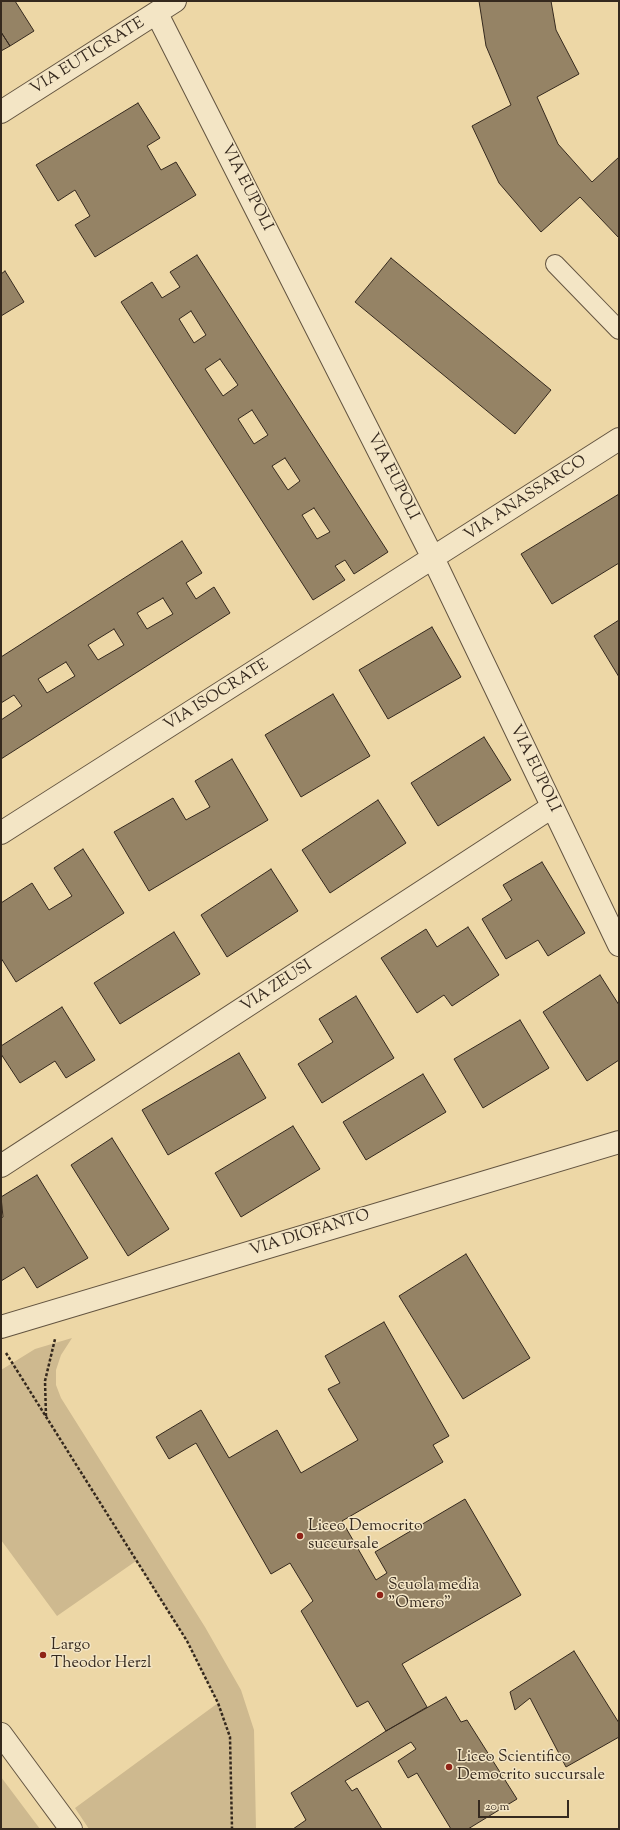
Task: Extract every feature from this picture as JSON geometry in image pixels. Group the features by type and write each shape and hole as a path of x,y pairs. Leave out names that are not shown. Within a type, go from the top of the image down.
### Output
{"street":[{"name":"VIA EUTICRATE","path":"1,112 157,14 175,1"},
{"name":"VIA EUPOLI","path":"157,14 433,558 552,807 616,933"},
{"name":"VIA ANASSARCO","path":"433,558 619,440"},
{"name":"VIA ISOCRATE","path":"1,833 433,558"},
{"name":"VIA ZEUSI","path":"1,1166 552,807"},
{"name":"VIA DIOFANTO","path":"2,1325 619,1142"},
{"path":"1,1734 71,1829"}],"lane":[{"path":"555,264 619,330"}],"path":[{"path":"46,1417 45,1381 63,1308"},
{"path":"5,1352 187,1641 218,1703 230,1737 232,1829"}],"shaded area":[{"path":"72,1338 61,1355 56,1370 56,1385 61,1398 205,1627 241,1690 254,1730 256,1829 89,1829 75,1808 218,1703 187,1641 136,1561 57,1616 1,1540 1,1370 35,1349"},
{"path":"1,1777 40,1829 1,1829"}],"building":[{"path":"1,1 15,1 34,31 10,46 1,32"},
{"path":"479,1 551,1 556,30 579,74 537,97 558,144 592,182 619,157 619,238 580,197 541,232 499,183 472,126 511,105 486,46"},
{"path":"1,32 10,46 1,51"},
{"path":"138,103 160,138 147,146 161,170 176,162 196,195 95,257 75,225 90,216 75,190 58,201 36,165"},
{"path":"197,255 388,552 354,574 345,560 335,566 345,580 313,600 121,302 152,282 162,298 180,287 170,272","holes":["191,311 206,335 194,343 179,319","220,359 238,385 223,396 205,369","252,410 268,435 254,444 238,419","285,458 300,481 288,490 272,466","314,508 330,532 317,539 302,515"]},
{"path":"391,258 551,390 515,434 355,302"},
{"path":"5,271 24,302 1,316 1,274"},
{"path":"619,494 619,563 552,604 521,554"},
{"path":"182,541 202,573 186,583 196,599 214,587 230,613 1,759 1,720 22,706 14,695 1,703 1,657","holes":["163,598 173,614 147,629 137,613","114,629 124,645 98,660 88,645","66,662 75,676 47,693 38,679"]},
{"path":"619,620 619,677 594,636"},
{"path":"432,627 461,677 388,719 359,670"},
{"path":"333,694 370,756 301,797 265,735"},
{"path":"484,737 511,780 438,826 411,783"},
{"path":"232,759 268,820 149,891 114,832 173,798 186,820 210,807 195,781"},
{"path":"378,800 406,843 330,893 302,850"},
{"path":"83,849 124,913 16,982 1,958 1,903 32,883 49,910 72,896 54,868"},
{"path":"542,862 585,933 548,956 538,940 506,959 482,919 512,900 503,885"},
{"path":"271,869 298,911 227,957 201,915"},
{"path":"468,927 499,975 452,1006 444,995 417,1013 381,958 426,929 437,947"},
{"path":"174,932 200,974 120,1024 94,983"},
{"path":"600,975 619,1005 619,1060 587,1081 543,1012"},
{"path":"356,996 394,1058 322,1103 298,1064 333,1042 319,1019"},
{"path":"62,1007 95,1060 66,1078 55,1061 20,1083 1,1054 1,1046"},
{"path":"520,1020 549,1068 483,1108 454,1059"},
{"path":"239,1053 266,1098 168,1155 142,1110"},
{"path":"423,1074 446,1112 366,1160 343,1122"},
{"path":"293,1126 320,1169 241,1217 215,1173"},
{"path":"112,1138 169,1229 128,1256 71,1165"},
{"path":"37,1175 88,1258 37,1288 24,1267 1,1281 1,1218 3,1217 1,1197"},
{"path":"466,1254 530,1358 463,1399 399,1296"},
{"name":"Liceo Democrito succursale","path":"384,1322 449,1436 433,1445 443,1462 342,1521 376,1580 387,1573 375,1552 465,1499 521,1595 402,1664 427,1707 386,1731 368,1701 357,1707 301,1611 313,1601 290,1563 271,1574 196,1443 169,1459 156,1437 201,1410 229,1458 277,1430 301,1473 358,1440 328,1389 340,1383 325,1356"},
{"path":"574,1651 619,1723 619,1737 566,1767 530,1698 515,1710 510,1692"},
{"name":"Liceo Scientifico Democrito succursale","path":"446,1697 461,1722 467,1720 517,1799 468,1829 451,1829 417,1773 408,1778 398,1761 416,1749 411,1742 345,1781 352,1791 357,1788 382,1829 293,1829 306,1820 291,1793 386,1731"}],"place":[{"name":"Liceo Democrito succursale","path":"300,1536"},
{"name":"Scuola media \"Omero\"","path":"380,1595"},
{"name":"Largo Theodor Herzl","path":"43,1655"},
{"name":"Liceo Scientifico Democrito succursale","path":"449,1767"}]}
